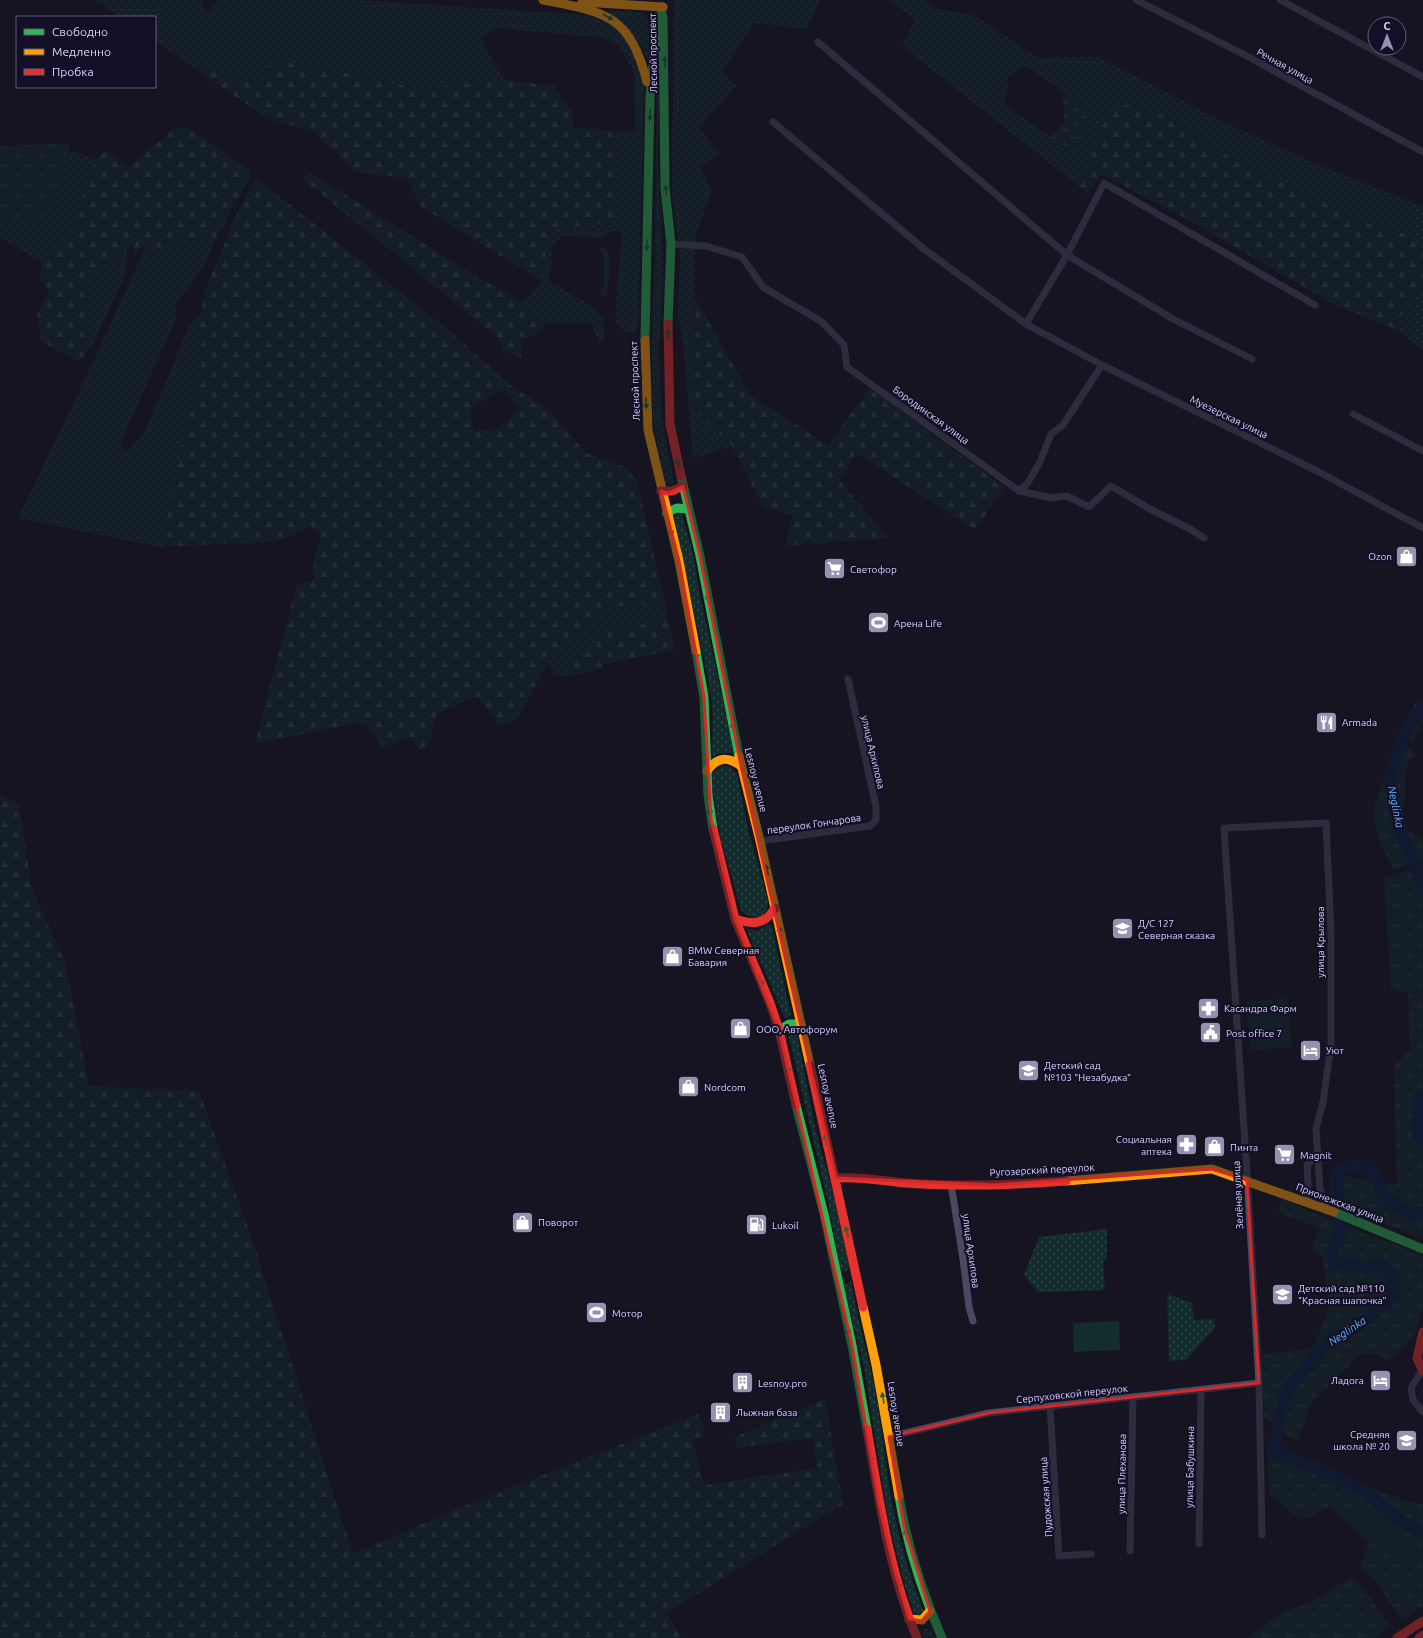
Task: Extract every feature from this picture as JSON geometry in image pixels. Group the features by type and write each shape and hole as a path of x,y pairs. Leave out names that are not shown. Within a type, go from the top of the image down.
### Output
{"main road":[{"path":"544,0 663,4"},
{"path":"544,0 603,14 621,25 633,39 643,61 650,97"},
{"name":"Лесной проспект","path":"663,4 656,32 650,97 646,381 648,430 666,513 679,561 704,697 707,771"},
{"name":"Лесной проспект","path":"663,4 665,188 671,244 667,381 670,424 688,509 700,556 741,766"},
{"path":"661,491 668,493 676,491 683,486"},
{"path":"666,513 681,507 688,509"},
{"path":"741,766 733,760 722,758 713,762 707,771 709,801 716,846 735,919 770,1003 779,1030 800,1123 824,1214 836,1276 860,1380 884,1529 909,1619 917,1637"},
{"name":"Lesnoy avenue","path":"741,766 760,841 856,1271 876,1365 904,1526 913,1563 930,1611 942,1638"},
{"path":"735,919 748,924 760,923 770,917 775,908"},
{"path":"779,1030 784,1025 790,1023 801,1024"},
{"name":"Ругозерский переулок","path":"836,1178 950,1184 1053,1182 1212,1169 1248,1180"},
{"name":"Прионежская улица","path":"1248,1180 1330,1210 1423,1249"},
{"path":"836,1276 845,1279 856,1271"},
{"path":"1422,1371 1417,1358 1423,1332"},
{"path":"909,1619 922,1621 927,1617 930,1611"},
{"path":"1397,1638 1423,1621"},
{"path":"917,1637 919,1629 923,1625 936,1625"},
{"path":"1419,1638 1423,1635"}],"street":[{"name":"Речная улица","path":"1136,0 1242,54 1423,152"},
{"path":"1280,0 1423,77"},
{"path":"818,42 1068,255 1173,319 1252,359"},
{"name":"Муезерская улица","path":"773,122 924,249 1026,324 1102,365 1319,472 1423,528"},
{"path":"1026,324 1068,255 1104,183 1314,305"},
{"name":"Бородинская улица","path":"671,244 706,246 742,257 763,287 822,322 844,345 847,367 1019,491 1052,498 1067,496 1089,507 1111,486 1204,538"},
{"path":"1019,491 1027,484 1040,462 1051,434 1063,425 1102,365"},
{"path":"1353,414 1423,451"},
{"name":"улица Архипова","path":"848,679 876,807 876,820 870,826"},
{"name":"улица Крылова","path":"1225,855 1224,828 1326,823 1331,934 1331,1045 1323,1102 1316,1129 1320,1189 1330,1210"},
{"name":"переулок Гончарова","path":"760,841 870,826"},
{"name":"Зелёная улица","path":"1225,855 1248,1180 1259,1383 1262,1535"},
{"path":"1309,1203 1307,1165 1318,1156"},
{"name":"улица Архипова","path":"950,1184 964,1259 969,1308 973,1320"},
{"path":"1309,1203 1313,1200 1320,1189"},
{"path":"1422,1371 1411,1388 1413,1400 1423,1412"},
{"name":"Серпуховской переулок","path":"889,1437 989,1413 1259,1383"},
{"name":"улица Бабушкина","path":"1199,1544 1201,1390"},
{"name":"улица Плеханова","path":"1130,1551 1133,1397"},
{"name":"Пудожская улица","path":"1050,1406 1059,1556 1091,1554"}],"highlighted area":[{"path":"683,486 700,556 741,766 836,1178 995,1185 1212,1169 1247,1180 1259,1383 989,1413 889,1437 904,1526 930,1611 922,1621 909,1619 894,1568 879,1504 852,1345 779,1030 735,919 711,819 704,697 679,561 661,491 668,493"}],"green space":[{"path":"95,0 202,0 206,15 219,0 359,0 586,15 610,24 624,36 629,43 639,68 644,86 638,325 635,333 622,330 615,319 622,232 612,231 604,238 562,236 553,245 549,281 593,307 603,317 604,339 599,343 591,323 546,323 524,302 542,281 549,229 613,223 615,131 635,131 634,72 619,46 605,38 497,28 481,39 503,79 424,89 275,59 261,83 193,67 156,42 156,16 119,16"},
{"path":"674,0 820,0 807,29 754,23 722,73 737,85 699,128 720,154 700,167 712,191 695,237 693,409 732,446 693,459 683,343 678,315 680,254 672,190"},
{"path":"889,0 925,0 937,9 974,15 1038,58 1098,57 1224,122 1319,165 1423,206 1423,247 1402,233 1362,222 1213,148 1183,121 1107,116 1076,184 902,46 915,20","holes":["1025,66 1091,110 1074,153 1005,105 1008,77"]},
{"path":"604,11 634,11 647,16 651,28 648,62 636,38 619,22"},
{"path":"659,57 658,168 663,276 659,353 662,417 674,483 670,485 664,482 653,419 651,350 655,257 657,60"},
{"path":"274,59 424,89 503,79 554,86 573,112 573,127 615,131 613,223 549,229 542,281 421,207 406,178 355,172 314,132 268,119 193,67 261,83"},
{"path":"1063,91 1091,110 1074,153 1050,136 1064,124"},
{"path":"1122,104 1183,121 1213,148 1362,222 1402,233 1423,247 1423,290 1405,306 1397,330 1331,303 1181,216 1101,174 1087,195 1076,184 1107,116"},
{"path":"174,127 189,128 252,172 215,241 192,240 144,251 145,244 134,256 132,244 127,252 88,276 87,321 93,343 79,362 41,341 37,314 49,290 40,280 42,263 68,240 95,160 106,151 130,167 149,147 163,140"},
{"path":"71,143 45,218 0,222 0,146"},
{"path":"63,152 78,152 95,160 68,240 42,263 0,237 0,211"},
{"path":"309,172 483,280 524,302 546,323 538,333 521,342 521,358 504,351 499,339 303,179"},
{"path":"256,178 450,331 510,385 546,407 586,453 625,467 637,480 665,603 607,607 547,663 517,719 500,726 477,696 437,714 430,741 420,750 409,737 383,748 367,726 359,722 255,744 296,587 313,580 314,558 321,535 311,526 280,541 160,547 203,360 199,328 190,324 202,313 203,295 227,238 230,227","holes":["503,389 519,409 498,428 474,431 470,409"]},
{"path":"192,240 215,241 203,269 176,304 177,317 123,437 121,449 128,451 145,431 190,324 199,328 203,360 160,547 18,518 96,356 144,251"},
{"path":"603,246 607,249 610,258 608,293 604,298 600,294 601,290 604,289 604,255 599,249"},
{"path":"127,252 125,276 93,343 87,321 88,276"},
{"path":"1423,290 1423,350 1397,330 1405,305"},
{"path":"695,297 750,395 828,445 870,388 1004,487 975,530 856,453 840,481 889,538 785,546 793,515 763,507 732,446 693,409"},
{"path":"681,511 693,554 698,586 734,753 720,753 712,757 713,715 710,687 674,516"},
{"path":"665,603 668,620 620,628 600,635 590,652 573,657 568,676 555,675 547,663 607,607"},
{"path":"668,620 675,650 605,664 596,671 568,676 573,657 590,652 599,635 620,628"},
{"path":"1420,701 1423,704 1423,724 1413,742 1408,741 1399,732 1415,704"},
{"path":"1395,742 1407,745 1414,754 1406,768 1404,818 1407,829 1423,840 1423,862 1394,870 1379,841 1373,813"},
{"path":"722,766 730,767 737,774 748,830 768,900 763,916 755,918 741,910 721,840 711,780 713,772"},
{"path":"0,794 19,805 32,889 65,962 89,1086 199,1091 250,1233 353,1554 454,1510 698,1414 706,1435 693,1441 704,1485 817,1468 813,1438 736,1448 734,1437 825,1399 843,1504 666,1613 682,1638 0,1638"},
{"path":"1423,865 1423,1239 1330,1201 1330,1173 1397,1185 1394,1066 1410,1051 1408,993 1391,990 1384,878"},
{"path":"771,924 791,1016 785,1018 746,928 756,931"},
{"path":"1287,998 1292,1047 1251,1051 1246,1002"},
{"path":"792,1032 797,1034 815,1128 835,1200 849,1266 846,1272 840,1267 828,1202 789,1037"},
{"path":"1282,1199 1332,1221 1418,1253 1423,1257 1423,1308 1415,1336 1389,1362 1377,1354 1360,1354 1310,1405 1298,1441 1277,1429 1264,1417 1262,1355 1312,1348 1329,1311 1323,1257 1311,1250 1319,1228 1278,1212"},
{"path":"1107,1229 1107,1256 1103,1262 1105,1290 1038,1292 1024,1275 1039,1237"},
{"path":"851,1281 875,1390 895,1519 903,1551 924,1612 915,1615 905,1587 888,1518 864,1367 843,1282 847,1284"},
{"path":"1167,1294 1192,1303 1194,1320 1213,1319 1215,1328 1186,1360 1169,1361"},
{"path":"1119,1321 1120,1350 1074,1352 1073,1323"},
{"path":"1271,1443 1390,1496 1423,1505 1423,1606 1401,1620 1378,1584 1360,1567 1369,1543 1329,1506 1306,1519 1300,1519 1269,1494 1267,1446"},
{"path":"1361,1503 1405,1531 1402,1540 1423,1554 1423,1558 1413,1570 1348,1523"},
{"path":"1351,1578 1362,1586 1391,1627 1374,1638 1247,1638 1287,1609 1308,1604"},
{"path":"925,1628 931,1630 935,1638 925,1638 922,1633"}],"waterway":[{"name":"Neglinka","path":"1423,708 1402,737 1390,781 1396,820 1423,885"},
{"name":"Neglinka","path":"1423,1097 1420,1100 1418,1134 1423,1142"},
{"name":"Neglinka","path":"1423,1212 1408,1214 1382,1193 1374,1174 1361,1166 1350,1166 1338,1171 1340,1228 1338,1240 1331,1253 1335,1263 1368,1268 1382,1265 1393,1278 1394,1296 1352,1330 1331,1339 1289,1386 1277,1423 1275,1454 1311,1466 1365,1491 1383,1508 1413,1529 1423,1532"}],"traffic: fast":[{"path":"645,340 650,97 656,32 663,7"},
{"path":"663,17 665,188 671,244 668,324"},
{"path":"681,476 700,556 739,756"},
{"path":"666,513 677,508 688,509"},
{"path":"696,651 704,697 708,795 713,829"},
{"path":"779,1030 789,1024 801,1024"},
{"path":"796,1105 824,1214 852,1345 867,1429"},
{"path":"1334,1212 1423,1249"},
{"path":"899,1496 906,1532 916,1568 942,1638"}],"traffic: slow":[{"path":"543,0 583,8 612,20 623,30 632,43 640,60 647,82"},
{"path":"582,2 663,7"},
{"path":"645,340 648,430 679,561 696,651"},
{"path":"739,756 760,841 810,1065"},
{"path":"707,771 718,761 727,759 741,766"},
{"path":"1066,1181 1212,1169 1334,1212"},
{"path":"863,1307 876,1365 899,1496"},
{"path":"909,1619 922,1620 930,1611"}],"traffic: jam":[{"path":"668,324 670,424 681,476"},
{"path":"661,491 672,491 683,486"},
{"path":"713,829 735,919 770,1003 779,1030 796,1105"},
{"path":"735,919 753,923 763,921 775,908"},
{"path":"810,1065 863,1307"},
{"path":"836,1178 863,1178 906,1183 946,1185 1066,1181"},
{"path":"1423,1332 1417,1358 1423,1371"},
{"path":"867,1429 892,1561 907,1613 917,1638"},
{"path":"1397,1638 1423,1621"},
{"path":"1419,1638 1423,1635"}],"place":[{"name":"Ozon","path":"1407,556"},
{"name":"Светофор","path":"834,569"},
{"name":"Арена Life","path":"878,623"},
{"name":"Armada","path":"1327,722"},
{"name":"Д/С 127 Северная сказка","path":"1123,929"},
{"name":"BMW Северная Бавария","path":"673,956"},
{"name":"Касандра Фарм","path":"1208,1008"},
{"name":"ООО, Автофорум","path":"741,1029"},
{"name":"Post office 7","path":"1210,1033"},
{"name":"Уют","path":"1311,1050"},
{"name":"Детский сад №103 \"Незабудка\"","path":"1029,1071"},
{"name":"Nordcom","path":"688,1087"},
{"name":"Социальная аптека","path":"1187,1145"},
{"name":"Пинта","path":"1215,1147"},
{"name":"Magnit","path":"1284,1155"},
{"name":"Поворот","path":"523,1222"},
{"name":"Lukoil","path":"757,1225"},
{"name":"Детский сад №110 \"Красная шапочка\"","path":"1283,1294"},
{"name":"Мотор","path":"596,1313"},
{"name":"Ладога","path":"1380,1380"},
{"name":"Lesnoy.pro","path":"742,1383"},
{"name":"Лыжная база","path":"720,1412"},
{"name":"Средняя школа № 20","path":"1406,1440"}]}
